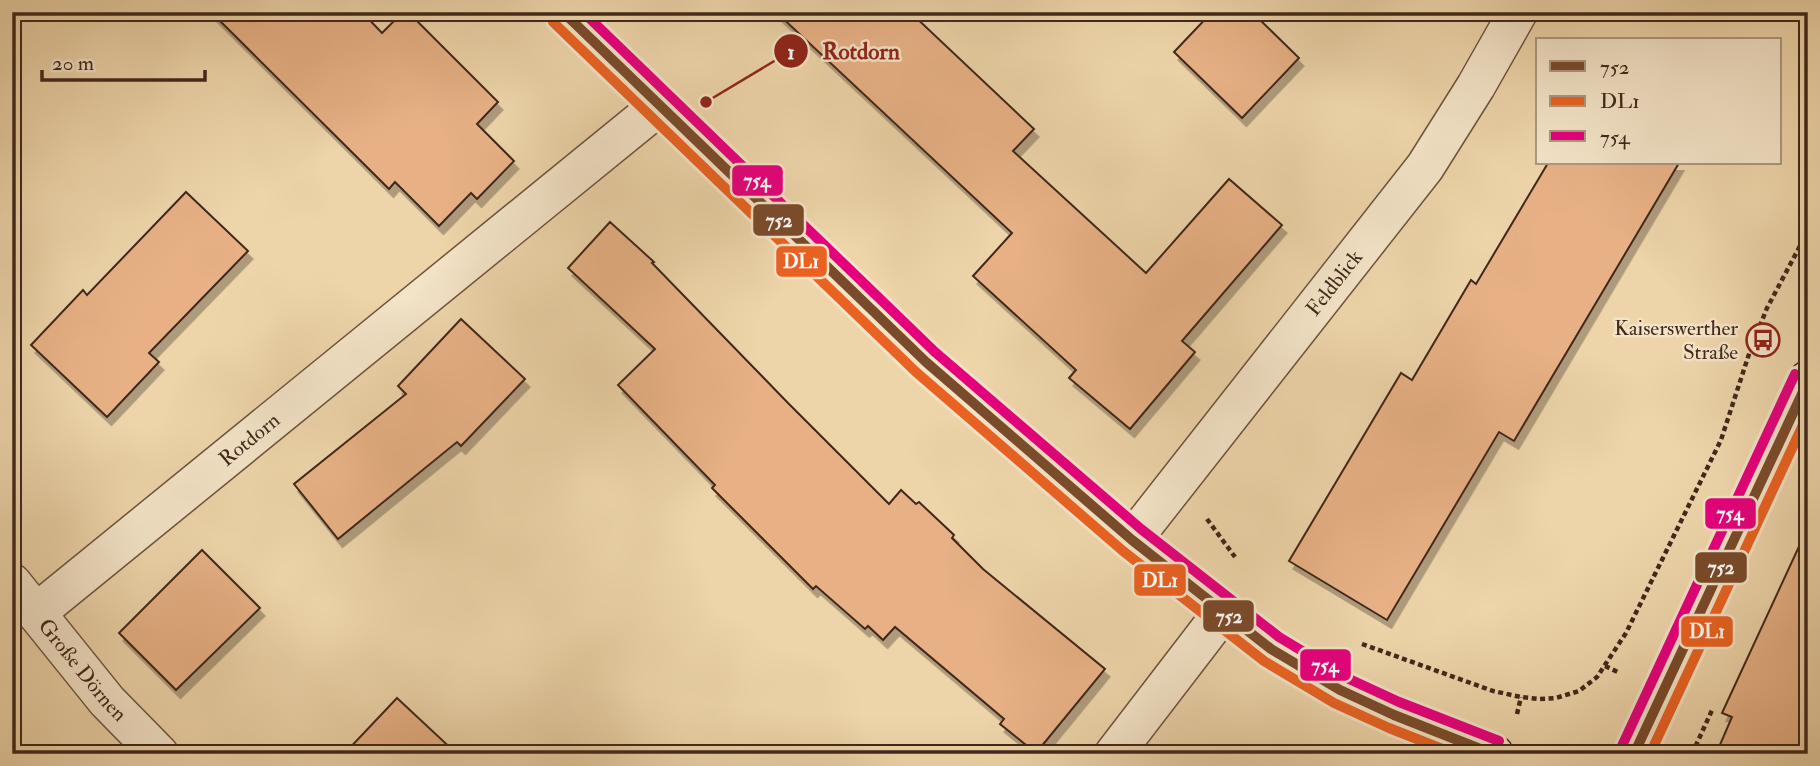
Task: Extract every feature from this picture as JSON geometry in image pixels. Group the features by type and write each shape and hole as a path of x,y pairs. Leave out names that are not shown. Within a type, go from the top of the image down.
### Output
{"street":[{"path":"563,12 926,362 1132,540 1271,649 1340,690 1394,715 1494,754"},
{"name":"Feldblick","path":"1132,540 1425,167 1518,12"},
{"name":"Rotdorn","path":"36,613 659,106"},
{"path":"1634,754 1808,380"},
{"name":"Große Dörnen","path":"12,583 107,701 159,754"},
{"path":"1114,754 1223,612"}],"path":[{"path":"1362,643 1493,691 1521,697 1556,698 1579,691 1597,677 1626,633 1721,440 1739,381 1767,308 1808,231"},
{"path":"1171,491 1205,517 1238,561"}],"building":[{"path":"211,12 362,12 382,33 403,12 408,12 498,102 477,124 514,161 477,199 471,193 439,226 395,182 389,189"},
{"path":"776,12 910,12 1034,129 1013,151 1146,273 1229,179 1282,225 1182,341 1195,352 1130,429 1069,378 1076,370 973,276 1012,233"},
{"path":"1212,12 1252,12 1299,58 1242,118 1174,52"},
{"path":"1547,164 1678,164 1514,441 1499,432 1387,620 1289,561 1401,373 1412,380 1471,280 1476,284"},
{"path":"186,192 248,251 149,353 159,362 107,417 31,345 83,290 87,295"},
{"path":"610,222 654,262 652,263 889,504 901,490 916,504 919,502 954,535 952,538 983,569 1105,669 1036,753 1000,724 1004,719 895,627 883,640 868,626 865,629 816,586 813,589 712,488 715,485 618,385 655,349 568,268"},
{"path":"461,319 525,379 461,446 457,442 338,539 294,484 406,394 398,386"},
{"path":"1808,527 1808,754 1716,754 1732,717 1722,713"},
{"path":"202,550 260,608 176,690 119,633"},
{"path":"397,698 457,754 344,754"}],"transit line":[{"name":"752","path":"563,12 926,362 1132,540 1271,649 1340,690 1394,715 1493,754"},
{"name":"754","path":"583,12 935,352 1141,529 1279,637 1347,678 1399,702 1499,741"},
{"name":"DL1","path":"553,22 916,372 1123,551 1264,661 1334,703 1455,754"},
{"name":"754","path":"1621,748 1795,374"},
{"name":"752","path":"1634,754 1808,381"},
{"name":"DL1","path":"1650,754 1808,414"}],"place":[{"name":"Rotdorn","path":"706,102"},
{"name":"Kaiserswerther Straße","path":"1763,340"}]}
